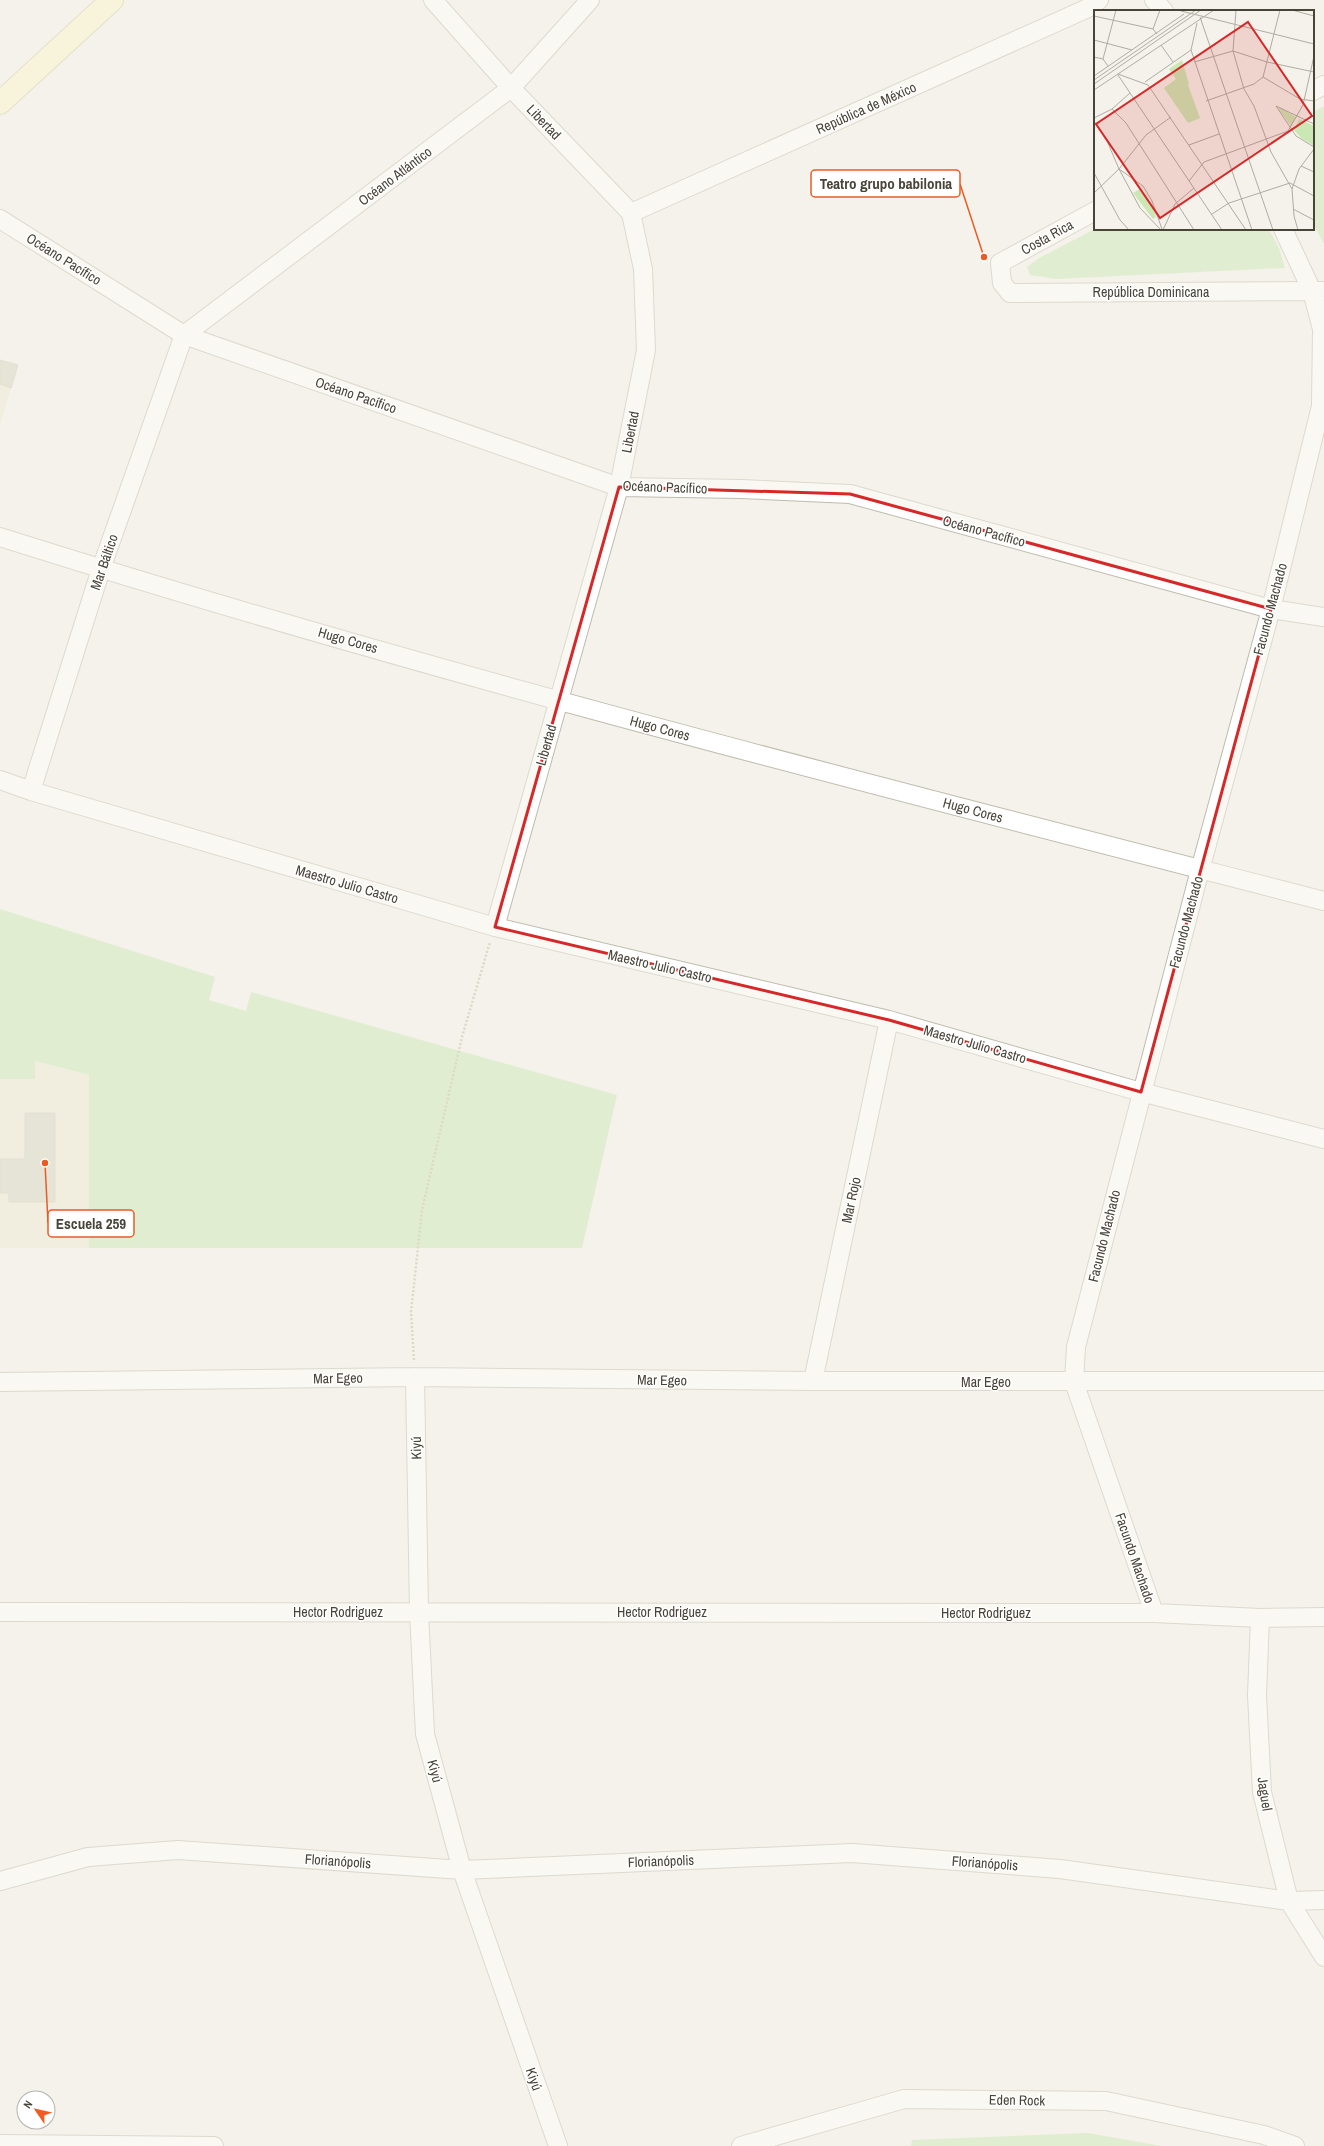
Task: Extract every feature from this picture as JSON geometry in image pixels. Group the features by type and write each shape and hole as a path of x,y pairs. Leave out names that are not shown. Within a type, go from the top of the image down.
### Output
{"street":[{"path":"0,103 112,0"},
{"name":"Libertad","path":"433,0 511,88 631,213 643,269 646,350 619,487 495,927"},
{"name":"Océano Atlántico","path":"184,335 511,88 590,0"},
{"name":"República de México","path":"631,213 1086,9 1099,0"},
{"path":"1154,0 1163,10"},
{"path":"1314,90 1324,85"},
{"name":"Costa Rica","path":"1000,263 1094,212"},
{"name":"Océano Pacífico","path":"0,219 184,335 619,487 741,489 850,494 1271,609 1324,617"},
{"name":"Facundo Machado","path":"1154,1613 1074,1382 1076,1347 1141,1092 1271,609 1321,406 1322,329 1318,291 1285,230"},
{"name":"República Dominicana","path":"1000,263 1002,283 1010,293 1318,291"},
{"name":"Mar Báltico","path":"30,791 101,569 184,335"},
{"name":"Hugo Cores","path":"0,537 101,569 559,702 1200,870 1324,901"},
{"name":"Maestro Julio Castro","path":"0,780 30,791 495,927 889,1020 1141,1092 1324,1139"},
{"name":"Mar Rojo","path":"813,1381 889,1020"},
{"name":"Mar Egeo","path":"0,1382 415,1377 813,1381 1324,1381"},
{"name":"Kiyú","path":"415,1377 419,1612 424,1734 462,1870 558,2146"},
{"name":"Hector Rodriguez","path":"0,1612 1154,1613 1260,1618 1324,1617"},
{"name":"Jaguel","path":"1260,1618 1257,1695 1262,1792 1290,1902 1324,1957"},
{"name":"Florianópolis","path":"0,1881 88,1857 178,1850 462,1870 852,1853 1060,1869 1290,1902 1324,1900"},
{"name":"Eden Rock","path":"741,2146 904,2099 1106,2101 1264,2135 1295,2146"},
{"path":"0,2144 214,2146"}],"path":[{"path":"415,1377 411,1312 422,1210 441,1120 462,1037 495,927"}],"highlighted area":[{"path":"619,487 850,494 1271,609 1141,1092 889,1020 495,927"}],"shaded area":[{"path":"0,360 18,365 0,425"},
{"path":"34,1061 89,1075 89,1248 0,1248 0,1079 34,1079"}],"green space":[{"path":"1324,106 1324,244 1314,226 1314,111"},
{"path":"1094,230 1270,230 1279,248 1285,268 1056,279 1030,275 1027,267 1039,258"},
{"path":"0,909 215,977 209,1000 246,1011 251,992 617,1095 582,1248 89,1248 89,1075 35,1061 35,1079 0,1079"},
{"path":"1088,2133 1161,2146 911,2146 912,2140"}],"building":[{"path":"0,360 18,365 11,388 0,384"},
{"path":"25,1113 55,1113 55,1202 9,1202 9,1193 0,1193 0,1159 25,1159"}],"place":[{"name":"Teatro grupo babilonia","path":"984,257"},
{"name":"Escuela 259","path":"45,1163"}]}
